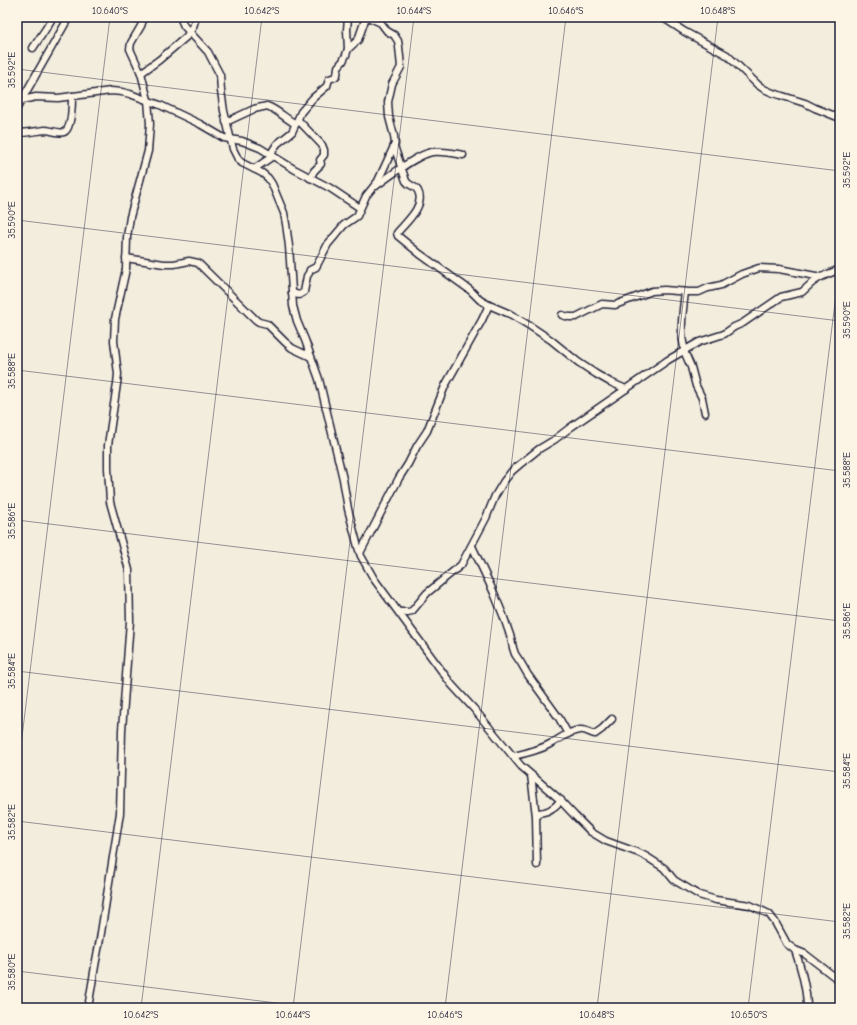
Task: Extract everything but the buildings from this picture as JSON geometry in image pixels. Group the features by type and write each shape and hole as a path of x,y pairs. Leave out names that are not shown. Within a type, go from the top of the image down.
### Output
{"street":[{"path":"33,48 53,17"},
{"path":"17,108 69,17"},
{"path":"88,1008 120,813 122,730 130,621 129,570 110,502 107,454 118,384 114,342 115,319 125,275 127,237 130,217 148,151 150,124 148,100 142,73 130,50 131,43 141,26 144,17"},
{"path":"180,17 184,26 204,46 220,75 226,122 233,149 238,159 242,163 262,173 272,184 284,213 289,246 293,306 297,321 319,379 343,479 348,510 360,553 374,579 452,685 521,766 561,800 585,827 606,842 639,853 664,868 674,880 710,899 750,905 768,914 775,922 787,944 795,950 805,954 840,981"},
{"path":"142,73 186,37 190,32 196,17"},
{"path":"254,169 272,156 277,144 292,132 299,114 313,98 327,86 329,79 337,75 338,67 345,58 348,49 348,17"},
{"path":"292,294 299,295 304,292 310,270 316,267 328,244 344,225 357,216 366,196 378,181 394,146 395,141 389,117 388,102 392,84 401,67 399,47 396,38 387,31 381,23 373,18 367,17 358,40 348,49"},
{"path":"662,17 685,32 727,55 764,89 805,103 840,118"},
{"path":"17,95 23,98 58,98 110,91 122,92 148,100 191,119 224,138 242,141 265,150 272,156 330,188 360,208"},
{"path":"17,133 48,130 63,133 65,132 70,120 72,96"},
{"path":"226,122 263,106 267,106 278,111 285,117 297,122 322,145 324,150 324,155 320,160 321,164 310,178"},
{"path":"394,146 406,181 418,191 419,199 415,213 398,231 397,235 420,254 470,290 480,300 510,314 530,326 596,374 626,389"},
{"path":"373,188 422,155 431,152 463,155"},
{"path":"126,258 164,264 190,261 198,263 256,320 267,324 285,342 296,350 311,357"},
{"path":"562,315 576,317 602,304 615,305 652,291 664,290 699,292 718,286 742,274 759,268 779,269 821,277"},
{"path":"399,612 412,611 427,593 461,565 486,518 495,496 512,471 519,464 658,366 702,341 724,334 781,297 802,292 810,284 821,277 840,269"},
{"path":"685,292 682,340 694,380 702,398 705,414"},
{"path":"360,553 399,478 427,431 445,386 489,305"},
{"path":"472,546 507,625 515,654 559,718 568,734"},
{"path":"514,756 537,750 568,734 582,730 595,734 612,719"},
{"path":"531,775 536,813 537,865"},
{"path":"536,813 550,811 561,800"},
{"path":"795,950 801,971 807,1000 807,1008"}]}
